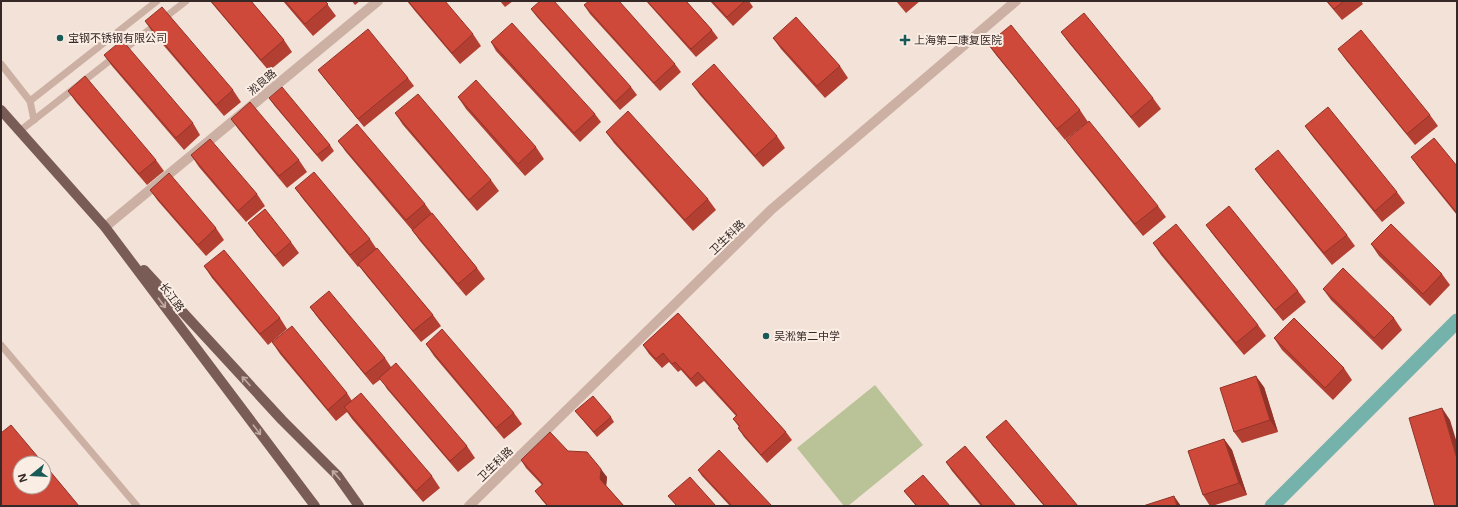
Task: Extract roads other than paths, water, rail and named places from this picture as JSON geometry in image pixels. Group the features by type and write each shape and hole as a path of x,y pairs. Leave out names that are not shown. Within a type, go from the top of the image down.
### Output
{"main road":[{"path":"1,103 21,130"},
{"name":"长江路","path":"1,110 21,130 105,227 315,506"},
{"path":"105,227 282,420 337,475 359,506"}],"street":[{"name":"淞良路","path":"105,227 378,1"},
{"name":"卫生科路","path":"469,506 772,209 1016,1"}],"lane":[{"path":"30,101 157,1"},
{"path":"21,130 186,1"},
{"path":"1,64 30,101 34,120"},
{"path":"1,345 137,506"}],"waterway":[{"path":"1272,506 1457,321"}],"place":[{"name":"宝钢不锈钢有限公司","path":"60,38"},
{"name":"上海第二康复医院","path":"905,40"},
{"name":"吴淞第二中学","path":"766,336"}]}
